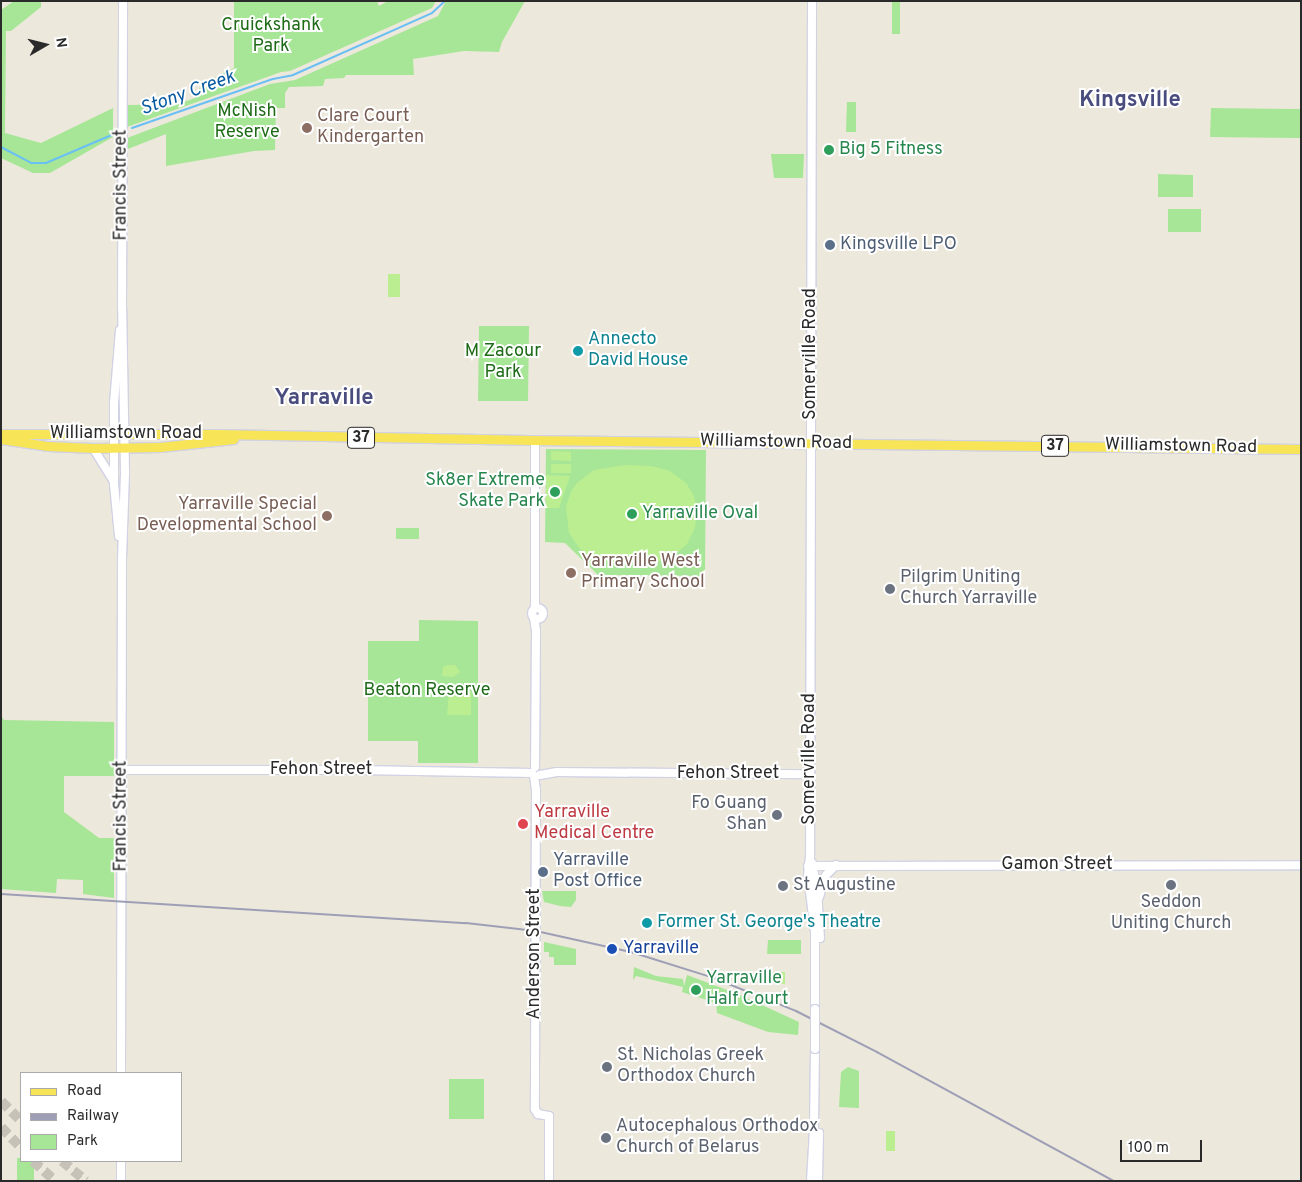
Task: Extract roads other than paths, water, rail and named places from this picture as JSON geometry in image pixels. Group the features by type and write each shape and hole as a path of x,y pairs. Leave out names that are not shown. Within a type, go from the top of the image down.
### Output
{"main road":[{"name":"Francis Street","path":"121,1072 124,448 122,308 123,1"},
{"name":"Somerville Road","path":"812,1 810,866 808,885 815,932 817,1010"},
{"name":"Francis Street","path":"122,308 117,361 114,434 114,484 122,558"},
{"name":"Williamstown Road","path":"1,434 217,434 252,437 1301,448"},
{"name":"Williamstown Road","path":"1,439 48,446 124,448 180,446 252,437"},
{"name":"Anderson Street","path":"535,440 536,596 537,608 542,613 537,618 536,630 535,1109 545,1115 549,1181"},
{"path":"93,448 108,470 114,484"},
{"name":"Fehon Street","path":"122,770 810,774"},
{"path":"818,903 826,875 836,865"},
{"name":"Gamon Street","path":"810,866 1301,865"},
{"name":"Somerville Road","path":"810,866 818,903 817,1050 814,1129 814,1176 818,1181"},
{"path":"121,1162 121,1181"}],"waterway":[{"name":"Stony Creek","path":"132,128 273,79 293,75 432,13 445,1"},
{"name":"Stony Creek","path":"1,147 31,163 46,163 114,134"}],"tunnel":[{"path":"1,1101 20,1120"},
{"path":"1,1127 20,1147"},
{"path":"34,1162 55,1181"},
{"path":"63,1162 86,1181"}],"railway":[{"path":"1,894 466,923 536,931 631,952 711,977 796,1011 877,1052 1114,1181"}],"place":[{"name":"Clare Court Kindergarten","path":"307,128"},
{"name":"Big 5 Fitness","path":"829,150"},
{"name":"Kingsville LPO","path":"830,245"},
{"name":"Annecto David House","path":"578,351"},
{"name":"Sk8er Extreme Skate Park","path":"555,492"},
{"name":"Yarraville Oval","path":"632,514"},
{"name":"Yarraville Special Developmental School","path":"327,516"},
{"name":"Yarraville West Primary School","path":"571,573"},
{"name":"Pilgrim Uniting Church Yarraville","path":"890,589"},
{"name":"Fo Guang Shan","path":"777,815"},
{"name":"Yarraville Medical Centre","path":"523,824"},
{"name":"Yarraville Post Office","path":"543,872"},
{"name":"Seddon Uniting Church","path":"1171,885"},
{"name":"St Augustine","path":"783,886"},
{"name":"Former St. George's Theatre","path":"647,923"},
{"name":"Yarraville","path":"612,949"},
{"name":"Yarraville Half Court","path":"696,990"},
{"name":"St. Nicholas Greek Orthodox Church","path":"607,1067"},
{"name":"Autocephalous Orthodox Church of Belarus","path":"606,1138"}],"district":[{"name":"Kingsville","path":"1130,101"},
{"name":"Yarraville","path":"324,399"}],"park label":[{"name":"Cruickshank Park","path":"271,37"},
{"name":"McNish Reserve","path":"247,123"},
{"name":"M Zacour Park","path":"503,363"},
{"name":"Beaton Reserve","path":"427,691"}]}
